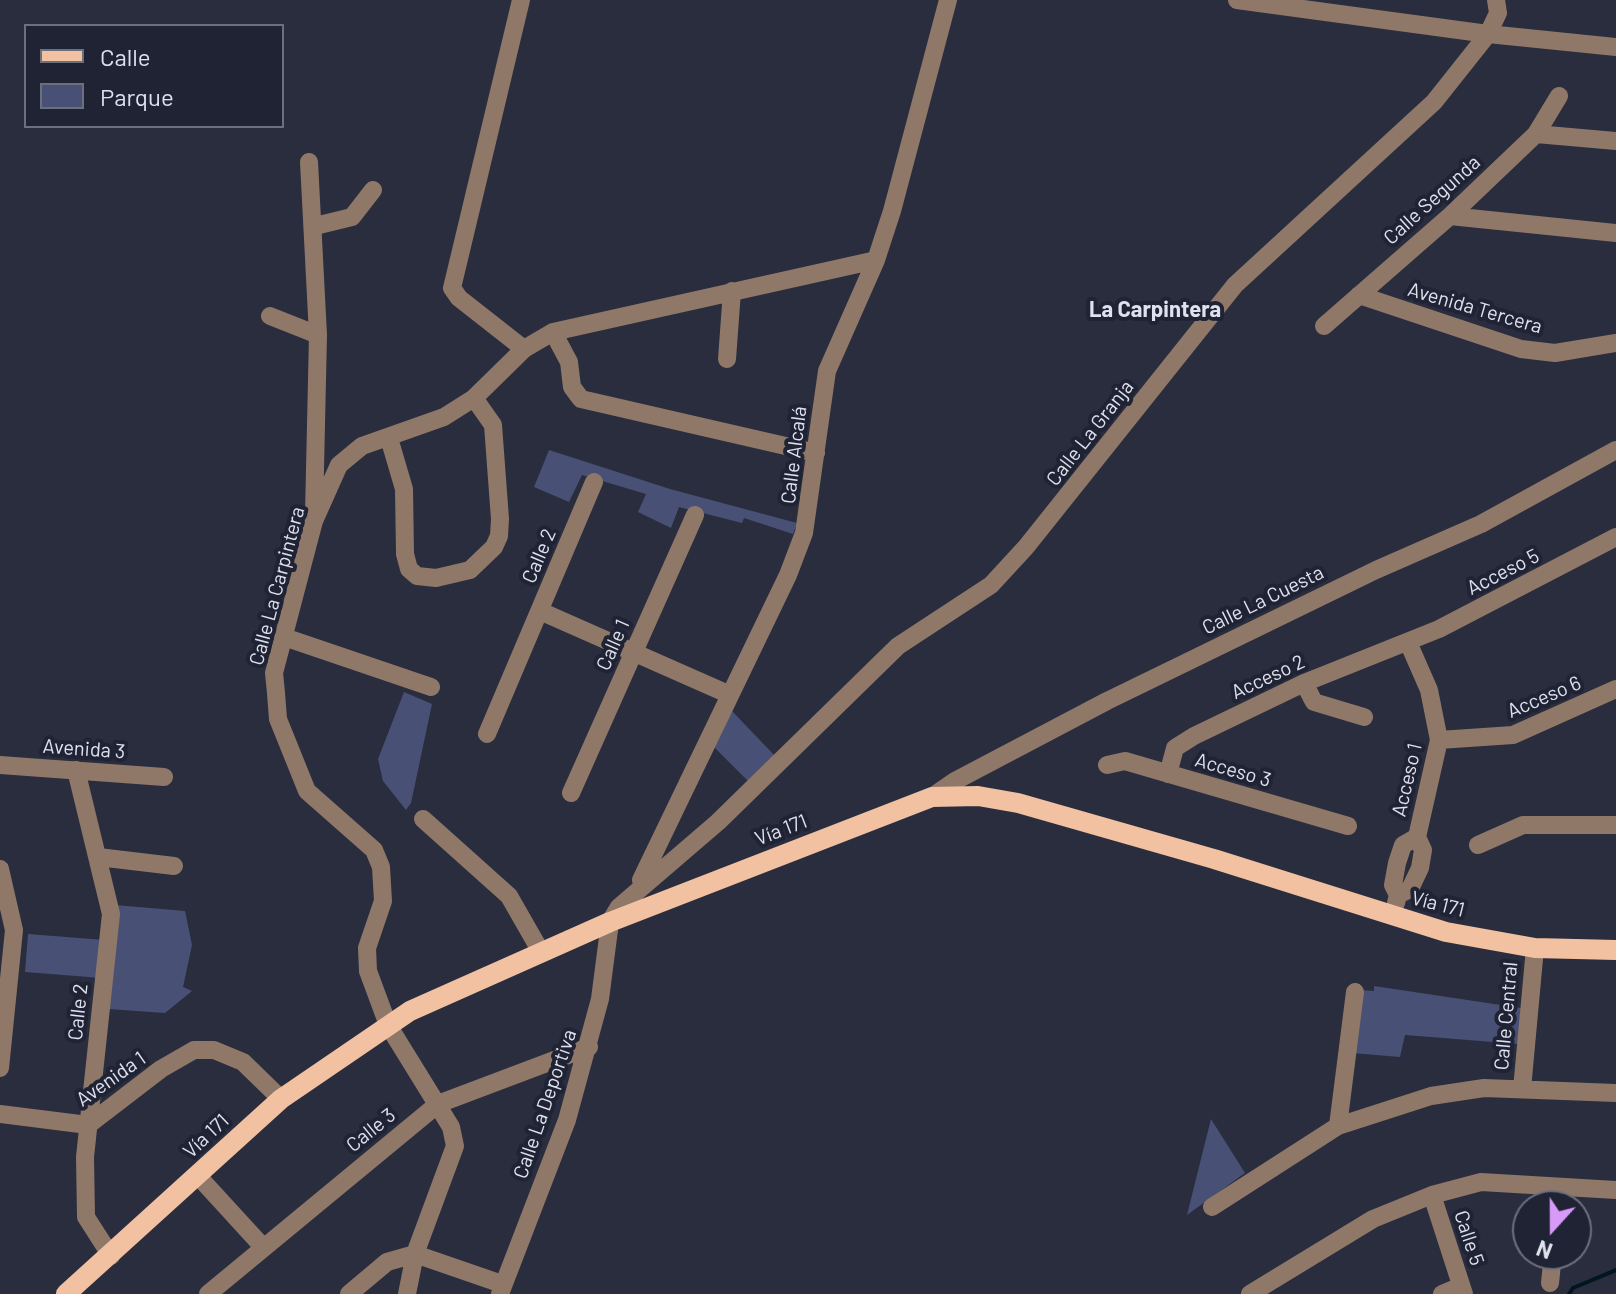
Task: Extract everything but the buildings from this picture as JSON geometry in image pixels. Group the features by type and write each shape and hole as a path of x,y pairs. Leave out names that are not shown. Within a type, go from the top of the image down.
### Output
{"main road":[{"name":"Vía 171","path":"66,1294 281,1099 410,1011 610,922 932,797 978,796 1018,803 1214,859 1392,918 1446,932 1535,948 1616,950"}],"street":[{"path":"521,0 452,288 459,298 524,349"},
{"name":"Calle Alcalá","path":"631,896 655,858 662,834 783,587 804,533 827,371 876,260 948,0"},
{"path":"1237,0 1488,34 1616,47"},
{"path":"1488,34 1498,13 1496,0"},
{"name":"Calle La Granja","path":"610,922 631,896 683,852 898,646 991,585 1036,535 1235,285 1434,102 1488,34"},
{"name":"Calle Segunda","path":"1324,326 1450,216 1536,134 1559,96"},
{"path":"1536,134 1616,141"},
{"path":"309,162 315,226 318,335 313,431 314,521"},
{"path":"315,226 352,217 373,190"},
{"path":"1450,216 1616,233"},
{"name":"Calle La Carpintera","path":"388,1025 368,971 367,948 383,901 381,867 374,850 307,791 278,719 274,673 314,521 339,465 362,446 444,417 474,398 524,349 553,332 876,260"},
{"path":"727,359 732,291"},
{"name":"Avenida Tercera","path":"1359,295 1521,349 1581,352 1616,343"},
{"path":"270,316 318,335"},
{"path":"553,332 569,362 572,387 581,399 816,453"},
{"path":"389,438 404,489 405,554 409,569 417,576 458,575 470,570 494,547 500,519 497,442 493,425 474,398"},
{"name":"Calle La Cuesta","path":"932,797 1026,743 1240,635 1481,524 1616,450"},
{"name":"Calle 2","path":"487,734 594,482"},
{"name":"Calle 1","path":"571,793 695,515"},
{"name":"Acceso 5","path":"1408,642 1522,588 1616,537"},
{"path":"540,611 728,694"},
{"path":"284,637 431,687"},
{"name":"Acceso 2","path":"1168,774 1170,759 1185,740 1304,683 1408,642"},
{"name":"Acceso 1","path":"1392,918 1398,895 1393,885 1397,863 1403,845 1417,837 1439,740 1429,690 1408,642"},
{"path":"1304,683 1314,702 1364,717"},
{"name":"Acceso 6","path":"1439,740 1513,735 1616,689"},
{"name":"Acceso 3","path":"1107,765 1125,761 1348,826"},
{"name":"Avenida 3","path":"0,765 164,777"},
{"name":"Calle 2","path":"76,770 111,914 85,1157 86,1217 111,1256"},
{"path":"423,819 509,896 541,952"},
{"path":"1478,845 1502,831 1523,825 1616,825"},
{"path":"662,834 670,849 683,852"},
{"path":"98,857 174,866"},
{"path":"0,869 14,930 0,1068"},
{"name":"Calle La Deportiva","path":"501,1289 567,1120 589,1047 600,999 610,922"},
{"name":"Calle Central","path":"1522,1089 1535,948"},
{"path":"1338,1126 1355,992"},
{"path":"388,1025 451,1127 455,1146 415,1254 407,1294"},
{"name":"Calle 3","path":"208,1294 438,1104 589,1047"},
{"name":"Avenida 1","path":"0,1114 88,1125 161,1069 194,1050 214,1050 243,1062 281,1099"},
{"path":"1212,1207 1338,1126 1431,1096 1467,1089 1616,1093"},
{"path":"198,1176 263,1247"},
{"path":"1250,1294 1373,1219 1432,1195 1481,1182 1523,1190"},
{"path":"1592,1193 1616,1190"},
{"name":"Calle 5","path":"1432,1195 1462,1290"},
{"path":"349,1294 387,1262 415,1254 501,1289"},
{"path":"1550,1283 1551,1270"},
{"path":"1442,1294 1462,1290"}],"green space":[{"path":"549,450 670,489 797,523 793,534 744,518 742,523 679,507 671,528 638,512 646,494 582,475 569,502 534,487"},
{"path":"404,692 432,704 411,803 406,810 383,781 378,759"},
{"path":"732,711 776,757 749,782 712,745"},
{"path":"115,905 185,911 192,945 183,987 192,991 165,1013 109,1009"},
{"path":"28,934 104,940 101,978 25,972"},
{"path":"1374,986 1521,1008 1518,1044 1405,1035 1400,1057 1352,1053 1361,990 1374,991"},
{"path":"1211,1119 1245,1173 1187,1215"}],"waterway":[{"path":"1569,1294 1573,1288 1616,1270"}],"district":[{"name":"La Carpintera","path":"1155,310"}]}
